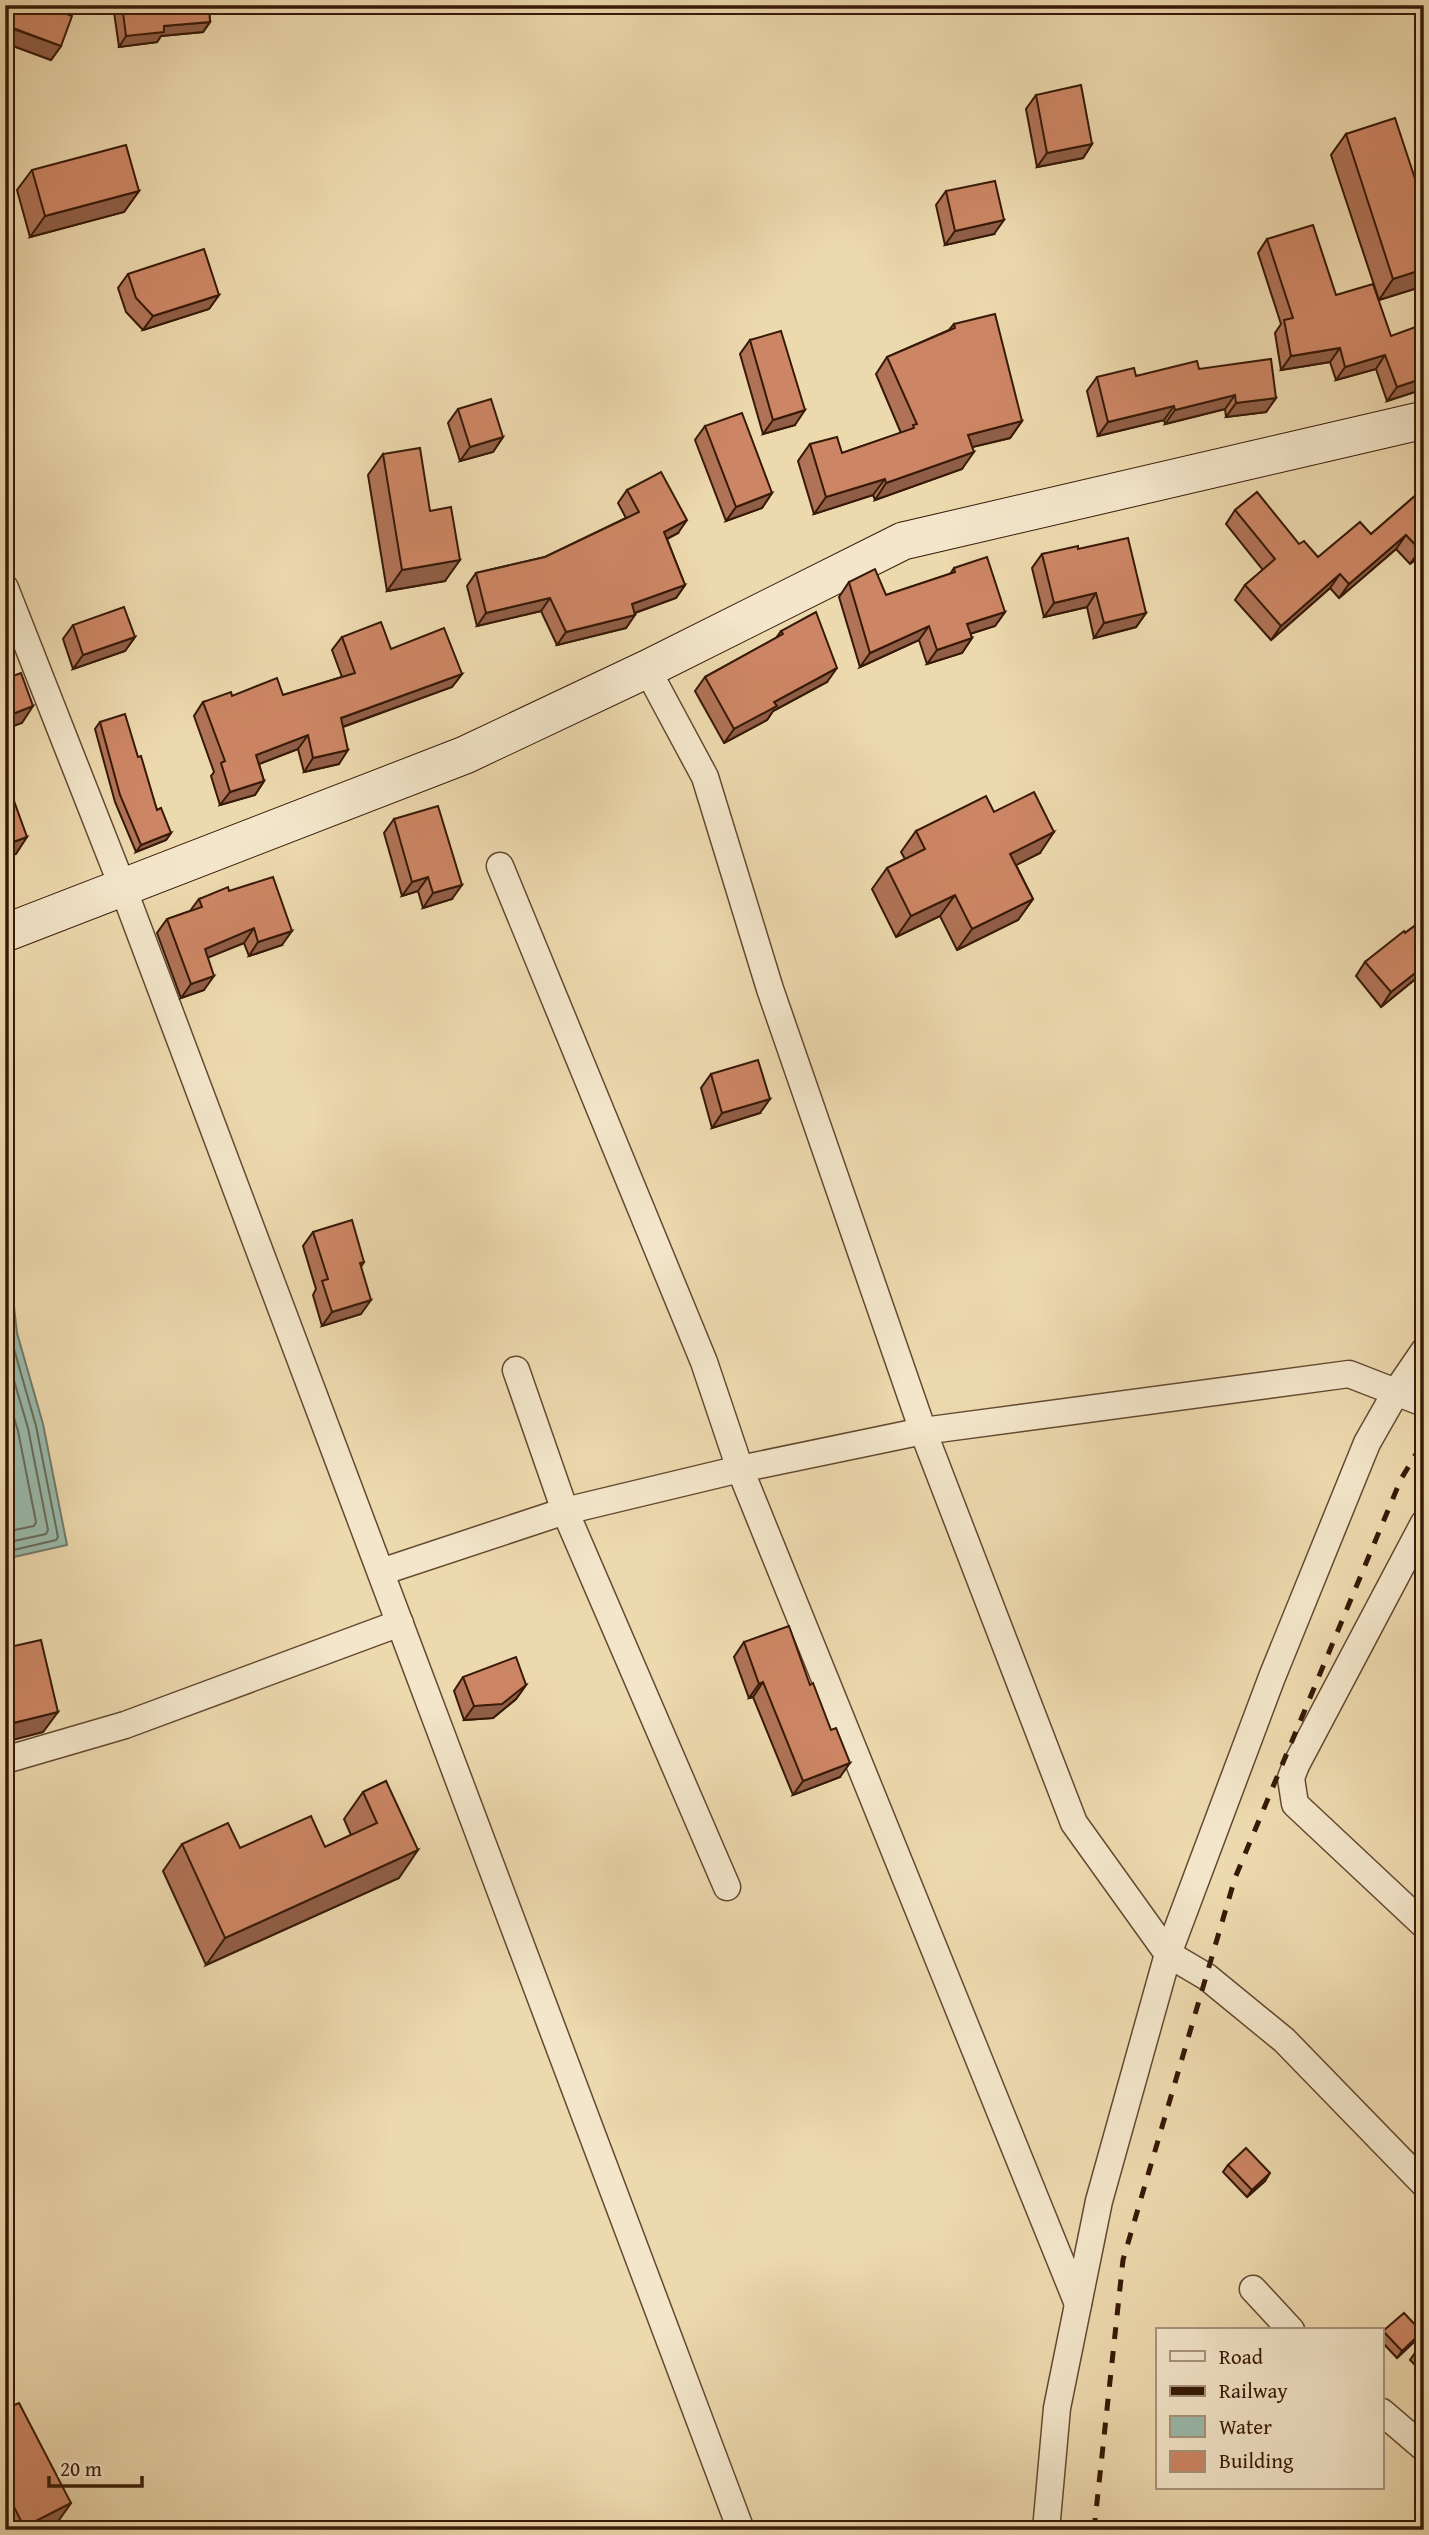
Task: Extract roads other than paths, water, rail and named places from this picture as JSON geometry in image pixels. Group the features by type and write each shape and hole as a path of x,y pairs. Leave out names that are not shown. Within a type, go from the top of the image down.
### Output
{"main road":[{"path":"5,933 465,755 647,669 903,541 1424,420"}],"street":[{"path":"5,588 123,888 741,2530"},
{"path":"647,669 705,776 770,989 923,1431 1074,1823 1168,1954 1207,1977 1284,2040 1424,2184"},
{"path":"500,866 704,1362 740,1469 1078,2304"},
{"path":"1046,2530 1056,2408 1099,2201 1168,1954 1282,1653 1367,1443 1396,1392 1424,1351"},
{"path":"516,1370 565,1511 727,1887"},
{"path":"381,1572 565,1511 740,1469 923,1431 1349,1374 1424,1403"},
{"path":"1424,1523 1291,1778 1294,1804 1424,1925"},
{"path":"5,1760 125,1725 400,1623"},
{"path":"1252,2289 1290,2328"},
{"path":"1384,2414 1424,2448"}],"water":[{"path":"5,1234 12,1253 12,1289 17,1333 43,1424 67,1545 5,1559"}],"railway":[{"path":"1094,2530 1123,2260 1235,1878 1401,1479 1424,1441"}]}
